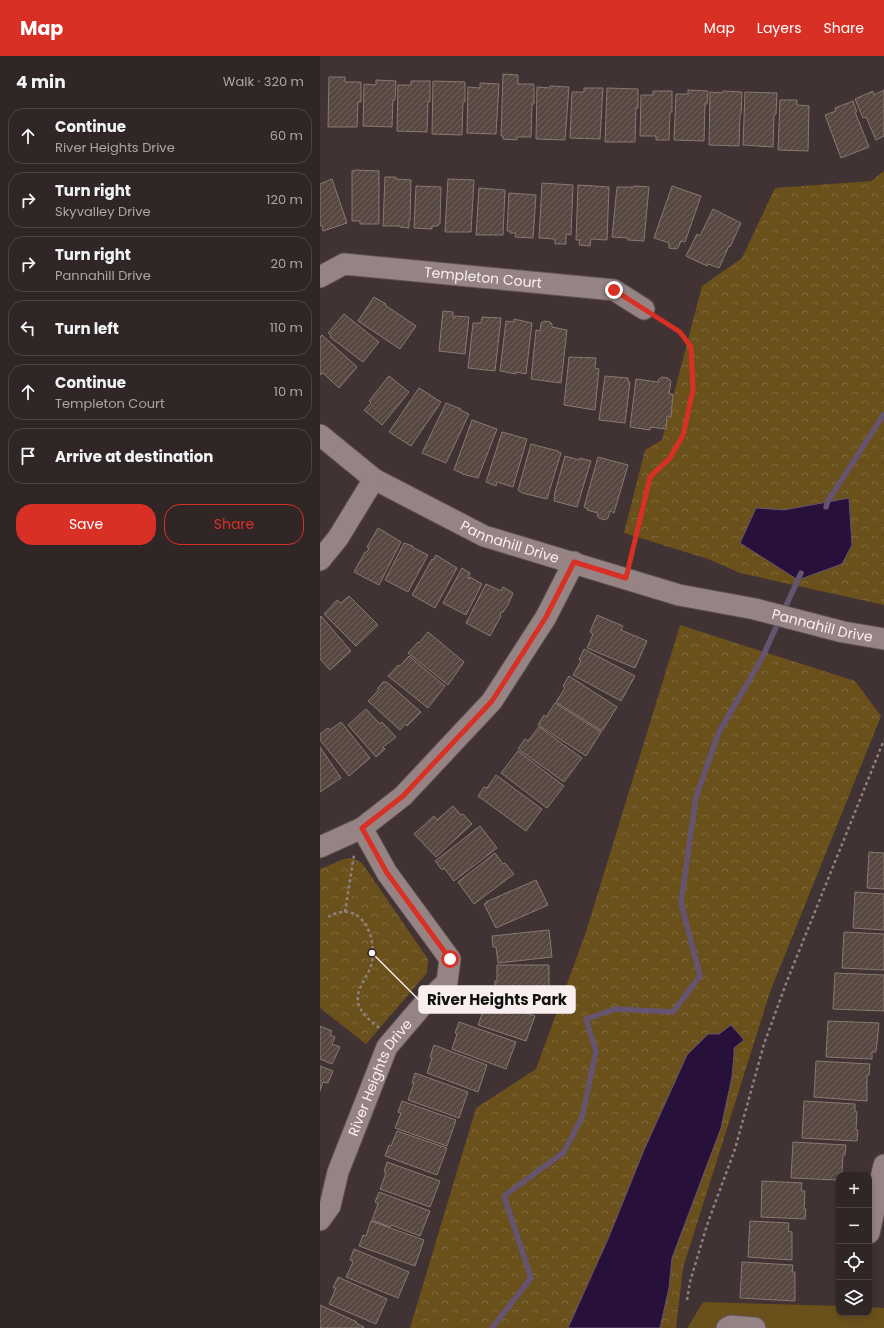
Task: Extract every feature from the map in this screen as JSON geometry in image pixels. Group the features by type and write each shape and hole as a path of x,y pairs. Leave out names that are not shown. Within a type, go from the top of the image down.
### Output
{"street":[{"name":"Templeton Court","path":"320,277 344,264 614,290 644,309"},
{"name":"Pannahill Drive","path":"320,435 374,479 484,536 679,594 755,609 843,632 884,639"},
{"path":"320,560 338,538 374,479"},
{"path":"320,847 362,828 403,796 492,701 546,617 574,562"},
{"name":"River Heights Drive","path":"320,1220 330,1206 338,1172 387,1047 422,1006 447,982 450,959 387,873 362,828"},
{"path":"872,1219 884,1165"},
{"path":"727,1328 731,1326 755,1328"}],"path":[{"path":"626,578 650,477 670,458 683,435 693,390 691,347 680,332 644,309"},
{"path":"687,1300 690,1282 707,1225 735,1149 764,1044 787,981 884,740"},
{"path":"345,912 354,852 362,828"},
{"path":"328,917 335,913 351,912 358,916 365,924 370,934 374,949 372,964 366,978 360,985 358,1002 367,1018 393,1040"}],"green space":[{"path":"884,171 884,605 740,573 708,559 624,533 645,450 662,440 702,286 742,258 775,188 871,181"},
{"path":"680,625 855,681 881,716 770,992 683,1268 676,1328 410,1328 476,1108 536,1069 586,932"},
{"path":"350,858 362,863 428,959 427,973 366,1044 320,1008 320,869"},
{"path":"703,1302 836,1306 836,1316 872,1316 872,1307 884,1308 884,1328 688,1328"}],"shaded area":[{"path":"849,498 852,545 842,564 798,580 740,543 756,508 784,510"},
{"path":"731,1025 744,1040 734,1048 732,1077 721,1128 672,1258 669,1288 660,1328 568,1328 608,1239 644,1150 687,1055 708,1034 719,1034"}],"building":[{"path":"503,74 518,75 518,84 534,84 531,137 517,137 517,140 503,139 503,136 501,136"},
{"path":"329,77 345,77 345,82 361,82 361,102 358,102 357,127 328,127"},
{"path":"376,80 396,81 395,100 393,100 392,127 363,126 364,84 376,85"},
{"path":"411,81 430,81 430,102 428,101 427,132 397,131 398,85 411,85"},
{"path":"433,81 465,82 462,135 432,134"},
{"path":"480,83 499,84 496,134 467,133 468,87 480,88"},
{"path":"550,86 569,87 565,140 536,139 537,87 550,88"},
{"path":"584,88 603,88 600,139 570,138 572,92 584,92"},
{"path":"607,88 638,89 635,142 605,142"},
{"path":"688,90 708,91 707,104 705,104 704,141 674,140 676,94 688,94"},
{"path":"884,90 884,136 876,140 866,117 863,118 855,99 873,91 874,95"},
{"path":"653,91 672,91 672,112 670,112 669,140 656,140 656,136 640,136 641,95 653,95"},
{"path":"723,91 742,92 739,146 709,145 710,92 723,93"},
{"path":"745,92 777,93 776,114 774,115 773,147 743,145"},
{"path":"780,100 797,100 797,105 809,106 808,151 778,150"},
{"path":"853,101 857,112 855,112 869,147 841,158 825,115 836,111 835,108"},
{"path":"352,171 379,171 379,224 360,224 360,221 352,221"},
{"path":"385,177 396,177 396,179 411,180 409,228 400,226 383,226"},
{"path":"332,179 347,223 323,231 322,225 320,226 320,184"},
{"path":"448,179 474,180 471,232 445,232"},
{"path":"542,183 573,185 571,235 566,234 566,244 555,244 555,239 539,238"},
{"path":"578,185 609,187 607,240 591,239 590,246 579,245 580,240 576,240"},
{"path":"416,186 441,187 440,224 438,224 438,226 432,226 432,229 414,228"},
{"path":"672,186 701,196 685,242 681,241 678,248 675,249 669,248 669,243 654,238"},
{"path":"617,187 649,187 644,241 612,237"},
{"path":"479,188 505,190 503,235 476,235"},
{"path":"509,193 536,195 533,238 515,237 516,233 510,233 510,231 507,231"},
{"path":"713,209 741,223 719,268 708,264 707,266 686,256 697,234 700,236"},
{"path":"374,297 416,326 400,349 358,321"},
{"path":"443,311 453,312 453,318 455,318 455,316 469,317 465,354 439,351"},
{"path":"344,314 379,342 363,362 330,337 331,335 328,333"},
{"path":"482,317 501,318 495,371 468,368 473,323 481,323"},
{"path":"514,319 532,323 526,374 500,371 506,321 514,322"},
{"path":"544,321 550,322 552,327 567,330 561,383 531,379 536,330 540,331 541,323"},
{"path":"322,335 357,367 339,388 323,373 320,375 320,337"},
{"path":"569,357 596,358 595,368 599,369 595,410 564,405"},
{"path":"389,376 409,392 382,425 364,410 371,403 369,401"},
{"path":"605,376 628,378 628,382 630,382 625,423 599,420"},
{"path":"662,377 668,378 671,381 669,394 673,394 671,417 667,416 666,429 650,427 650,430 630,427 636,379 658,382 658,380"},
{"path":"419,388 441,402 411,446 389,432"},
{"path":"446,403 469,414 446,463 422,453"},
{"path":"472,420 497,429 478,478 462,474 454,470"},
{"path":"502,432 527,439 513,487 497,482 496,486 486,482"},
{"path":"531,444 561,453 547,499 522,493 518,490"},
{"path":"565,456 579,460 580,458 591,461 577,507 554,501"},
{"path":"598,457 628,465 614,513 610,511 608,518 605,520 597,516 598,513 587,510 588,509 584,507"},
{"path":"378,528 401,542 379,585 354,572 365,552 367,552 369,548 367,547"},
{"path":"404,543 413,546 412,547 428,555 408,592 385,580"},
{"path":"436,555 457,568 435,608 412,595 432,559 433,560"},
{"path":"462,568 470,573 469,579 470,577 482,584 466,615 443,603"},
{"path":"486,584 501,591 503,587 513,593 508,605 503,612 501,612 501,616 490,636 466,623"},
{"path":"349,596 378,625 356,646 324,614 337,600 341,603"},
{"path":"597,615 623,626 621,630 647,641 635,668 587,648 593,634 590,632"},
{"path":"321,616 351,651 330,670 320,659"},
{"path":"428,632 464,662 448,685 408,653"},
{"path":"584,649 635,676 621,701 573,675 581,661 579,660"},
{"path":"409,656 445,686 428,708 388,676"},
{"path":"569,676 617,707 602,731 556,702 565,688 563,686"},
{"path":"383,682 387,682 421,712 407,726 405,724 400,730 368,701 378,691 378,688"},
{"path":"555,703 601,732 586,756 538,725 544,715 546,717"},
{"path":"366,709 380,724 382,722 396,737 383,747 385,749 376,757 348,725"},
{"path":"341,722 370,758 349,776 320,740 320,734 328,728 330,730"},
{"path":"539,727 582,758 564,782 518,749 525,739 528,741"},
{"path":"320,747 341,778 320,792"},
{"path":"518,751 564,786 547,808 501,773"},
{"path":"496,775 542,809 526,831 478,796 484,787 487,788"},
{"path":"453,806 472,824 436,857 414,834 434,816 437,820"},
{"path":"480,826 497,848 454,881 444,868 442,870 435,861"},
{"path":"869,852 884,853 884,889 867,888"},
{"path":"495,853 503,864 505,863 514,874 474,904 458,882"},
{"path":"536,880 548,905 496,928 484,904"},
{"path":"855,892 884,894 884,930 853,928"},
{"path":"549,930 552,957 498,963 496,947 493,947 492,936"},
{"path":"844,932 884,934 884,970 842,968"},
{"path":"497,965 549,965 549,992 495,992"},
{"path":"835,973 884,975 884,1011 833,1009"},
{"path":"485,999 535,1016 526,1041 478,1025 484,1009 482,1009"},
{"path":"828,1021 879,1023 876,1052 872,1052 872,1059 826,1057"},
{"path":"459,1022 516,1042 506,1069 452,1049"},
{"path":"320,1026 332,1031 330,1035 335,1037 332,1044 340,1047 332,1064 320,1059"},
{"path":"434,1045 487,1065 478,1092 427,1073 432,1058 430,1057"},
{"path":"816,1061 870,1064 869,1075 867,1075 867,1101 814,1097"},
{"path":"320,1066 333,1071 328,1083 323,1082 320,1091"},
{"path":"415,1073 468,1092 459,1118 408,1100 414,1083 412,1083"},
{"path":"402,1101 456,1120 447,1146 395,1128 401,1113 398,1112"},
{"path":"804,1101 855,1104 855,1111 857,1112 856,1130 858,1130 857,1141 802,1138"},
{"path":"397,1131 447,1148 437,1175 385,1156"},
{"path":"793,1142 846,1145 845,1155 843,1155 842,1172 836,1172 836,1180 791,1178"},
{"path":"387,1162 440,1181 430,1207 380,1189 386,1173 384,1172"},
{"path":"762,1181 802,1183 801,1191 805,1191 805,1219 761,1217"},
{"path":"379,1192 430,1211 420,1236 391,1225 390,1227 372,1220 378,1204 375,1202"},
{"path":"371,1221 424,1240 415,1266 359,1246 363,1235 366,1236"},
{"path":"750,1221 789,1223 788,1231 792,1232 792,1260 748,1257"},
{"path":"354,1249 409,1272 398,1298 346,1277 353,1262 350,1260"},
{"path":"742,1262 793,1265 792,1272 795,1272 795,1301 740,1298"},
{"path":"338,1277 387,1299 376,1324 329,1304 336,1288 333,1288"},
{"path":"320,1305 357,1322 356,1323 364,1327 320,1328"}],"waterway":[{"path":"826,507 828,501 884,414"},
{"path":"492,1328 531,1278 504,1196 564,1152 582,1117 596,1051 586,1019 615,1009 673,1012 700,976 681,903 696,797 719,732 761,660 801,573"}],"place":[{"name":"River Heights Park","path":"372,953"}],"route":[{"path":"450,959 387,873 362,828 403,796 492,701 546,617 574,562 626,578 650,477 670,458 683,435 693,390 691,347 680,332 614,290"}]}
